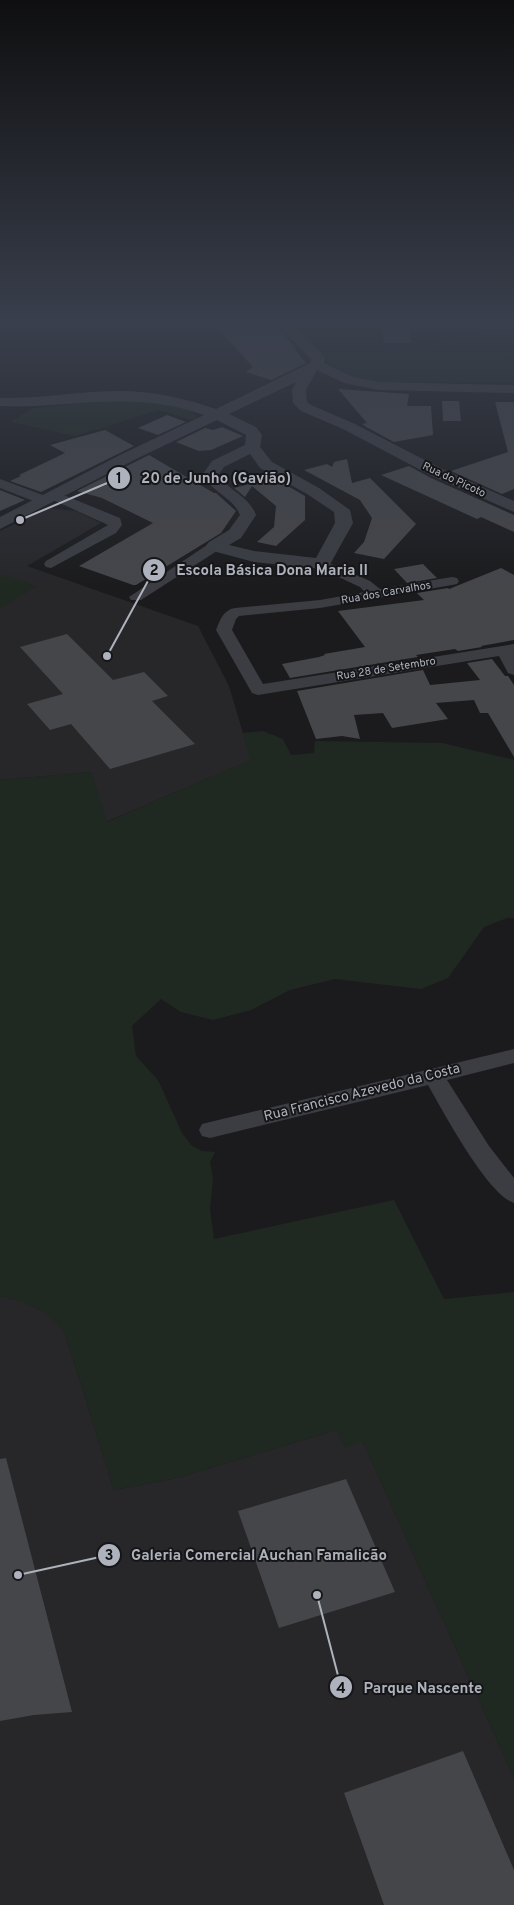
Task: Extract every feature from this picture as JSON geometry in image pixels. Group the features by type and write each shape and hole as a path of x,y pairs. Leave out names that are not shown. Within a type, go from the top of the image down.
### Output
{"street":[{"path":"198,409 216,414 250,430 254,435 252,447 266,465 332,502 342,510 344,523 322,564"},
{"path":"0,524 84,480 216,414 230,409"},
{"name":"Rua do Picoto","path":"308,409 348,426 416,462 514,508"},
{"path":"136,597 235,534 248,515 247,507 216,482 212,474 218,464 252,447"},
{"path":"0,484 107,516 115,521 115,525 111,530 51,564"},
{"path":"215,546 228,552 250,556 322,564 366,584 377,594"},
{"name":"Rua dos Carvalhos","path":"258,690 224,630 229,617 234,612 320,604 452,581"},
{"path":"509,650 514,670"},
{"name":"Rua 28 de Setembro","path":"258,690 509,650"},
{"name":"Rua Francisco Azevedo da Costa","path":"210,1130 514,1056"},
{"path":"433,1076 468,1133 501,1180 514,1194"}],"shaded area":[{"path":"32,409 183,409 198,417 191,420 159,410 75,436 11,422"},
{"path":"47,508 76,511 101,523 27,566 198,626 229,686 251,760 106,822 91,772 0,780 0,531"},
{"path":"0,574 37,586 0,609"},
{"path":"263,731 283,739 291,755 314,753 315,741 442,743 514,760 514,918 507,918 484,927 448,978 421,989 335,979 290,990 251,1010 213,1020 181,1012 161,999 132,1026 136,1056 158,1080 182,1133 191,1145 202,1151 215,1152 210,1162 213,1179 210,1209 214,1239 394,1200 444,1299 514,1292 514,1778 363,1442 345,1448 336,1430 177,1478 114,1490 65,1334 51,1318 37,1308 0,1296 0,780 91,772 107,822 250,760 243,733"},
{"path":"0,1296 27,1303 52,1317 65,1334 114,1490 177,1478 336,1430 363,1442 514,1778 514,1905 0,1905"}],"building":[{"path":"355,409 431,409 433,435 394,442 362,424 367,423"},
{"path":"442,409 460,409 461,421 443,421"},
{"path":"497,409 514,409 514,489 502,494 451,471 508,452"},
{"path":"167,415 186,422 158,435 138,428"},
{"path":"222,427 243,436 211,450 199,451 176,442 205,428 213,430"},
{"path":"105,430 134,446 41,492 10,481 65,453 50,445"},
{"path":"149,455 216,493 236,511 221,533 136,585 79,566 153,523 102,498 77,491"},
{"path":"347,459 352,483 370,478 416,524 384,559 354,553 364,542 372,518 360,500 304,470 327,464 332,467 334,462"},
{"path":"409,466 431,478 514,515 514,532 481,517 477,519 381,475"},
{"path":"274,478 305,496 305,520 276,546 257,542 274,527 276,506 252,486 245,497 234,488"},
{"path":"0,490 25,500 0,511"},
{"path":"423,564 437,578 407,583 394,569"},
{"path":"501,568 514,575 514,640 458,651 455,649 416,655 418,657 290,678 282,664 365,647 338,611 424,600 417,593 449,589"},
{"path":"67,634 113,680 144,672 168,696 152,701 195,744 110,769 71,724 50,730 27,704 63,694 20,647"},
{"path":"492,659 514,685 514,757 488,713 480,713 474,700 436,703 448,719 392,728 383,713 354,715 360,739 342,736 316,739 297,691 423,670 430,685 480,680 467,663"},
{"path":"6,1458 72,1712 34,1715 0,1721 0,1459"},
{"path":"346,1479 395,1592 279,1628 238,1511"},
{"path":"463,1751 514,1870 514,1905 384,1905 344,1793"}],"place":[{"name":"20 de Junho (Gavião)","path":"20,520"},
{"name":"Escola Básica Dona Maria II","path":"107,656"},
{"name":"Galeria Comercial Auchan Famalicão","path":"18,1575"},
{"name":"Parque Nascente","path":"317,1595"}]}
